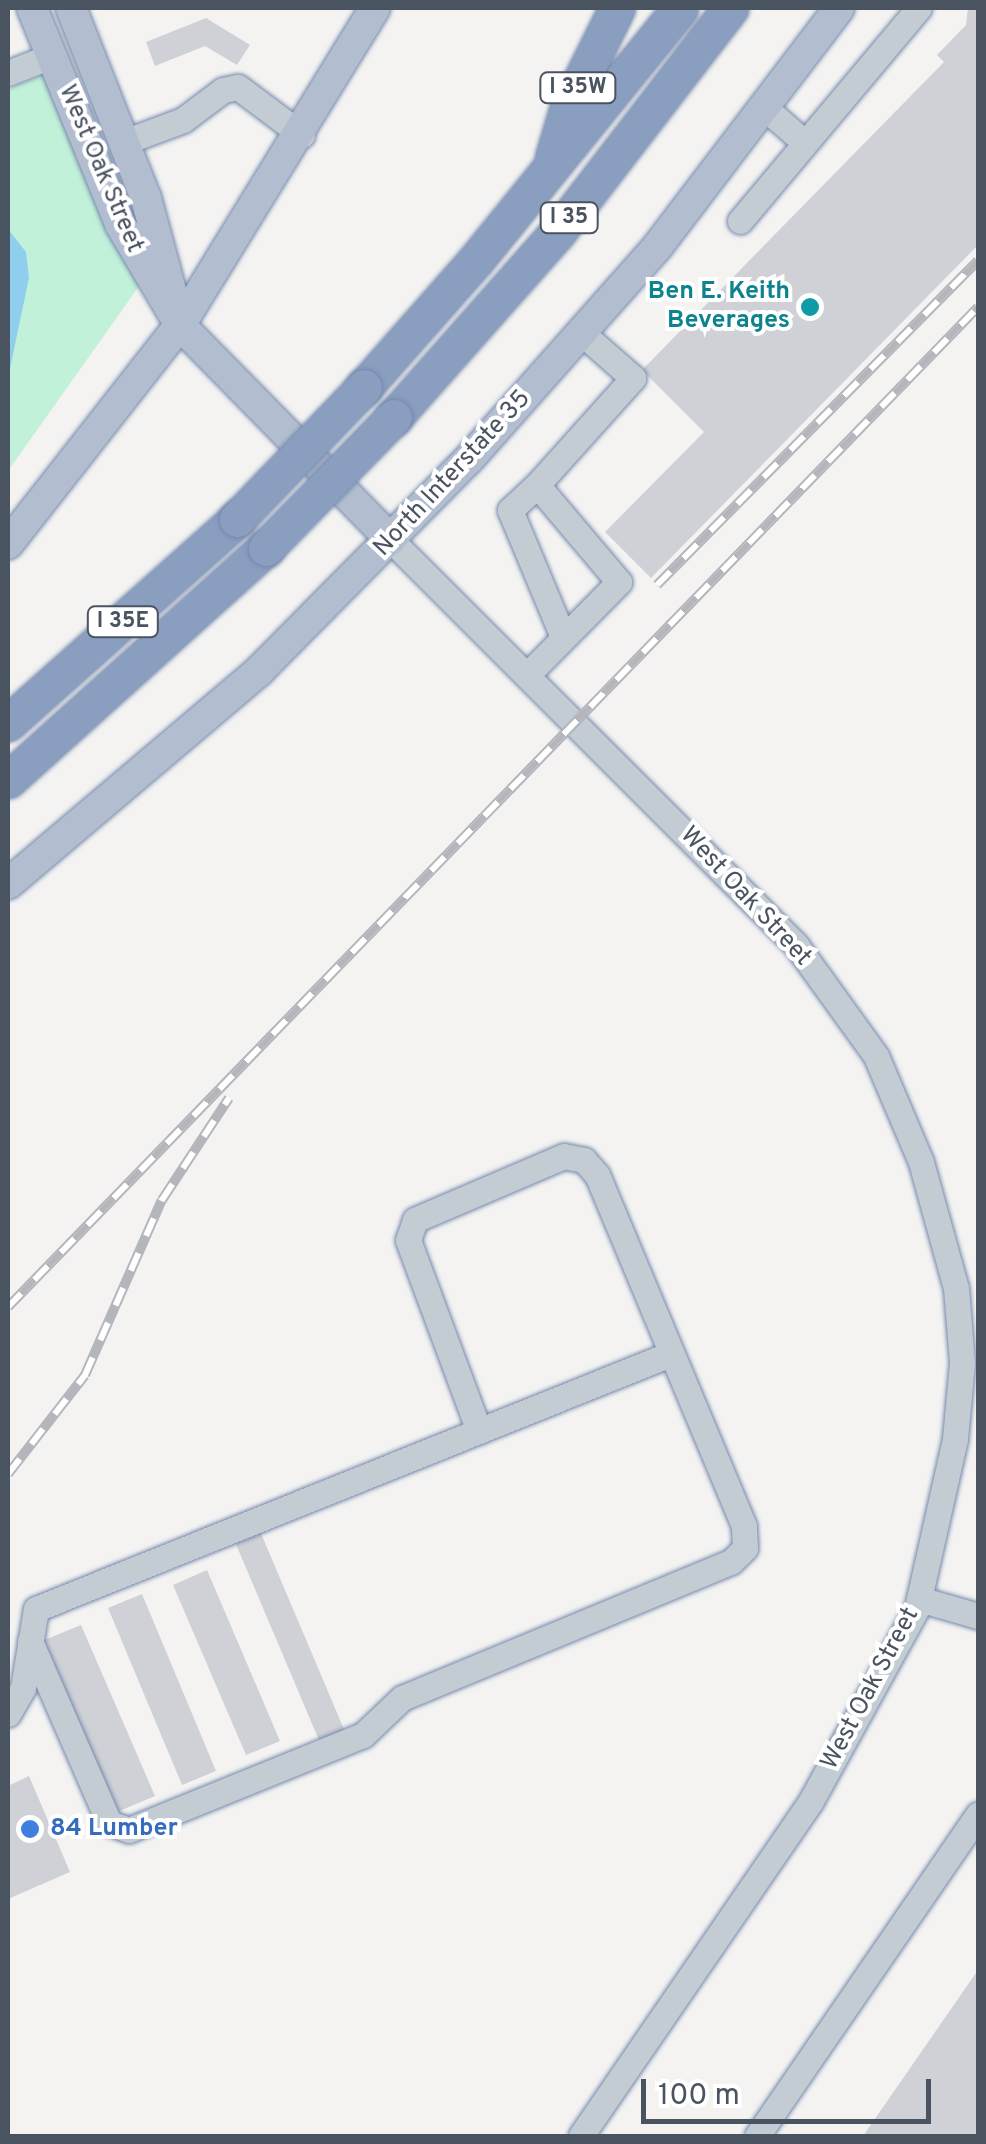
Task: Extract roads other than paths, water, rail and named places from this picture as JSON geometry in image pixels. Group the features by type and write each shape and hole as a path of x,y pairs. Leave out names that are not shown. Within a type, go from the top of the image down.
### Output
{"highway":[{"name":"I 35W","path":"548,173 568,107 617,8"},
{"name":"I 35E","path":"8,723 236,519 364,386 548,173 680,8"},
{"name":"I 35","path":"8,780 266,548 394,417 557,233 730,8"}],"main road":[{"name":"West Oak Street","path":"32,8 131,248 180,324 391,540"},
{"name":"West Oak Street","path":"71,8 124,142 180,324"},
{"path":"8,544 180,324 302,135 375,8"},
{"name":"North Interstate 35","path":"8,884 214,712 391,540 582,333 765,108 840,8"},
{"path":"91,154 124,142"}],"street":[{"path":"740,220 919,8"},
{"path":"8,73 52,56"},
{"path":"124,142 183,120 223,90 238,87 302,135"},
{"path":"765,108 804,142"},
{"path":"564,637 510,510 633,378 582,333"},
{"path":"527,675 619,582 537,484"},
{"name":"West Oak Street","path":"391,540 796,946 876,1056 921,1162 956,1288 970,1363 919,1599 810,1801 581,2136"},
{"path":"30,1641 109,1823 129,1830 363,1735 402,1698 731,1562 745,1548 744,1526 668,1355 597,1175 584,1160 564,1156 433,1209 415,1220 408,1240 479,1431"},
{"path":"8,1714 23,1688 36,1609 668,1355"},
{"path":"919,1599 978,1616"},
{"path":"757,2136 978,1815"}],"water":[{"path":"8,229 26,252 29,278 8,378"}],"railway":[{"path":"657,585 978,261"},
{"path":"8,1307 978,307"},
{"path":"8,1474 85,1375 162,1200 229,1098"}],"place":[{"name":"Ben E. Keith Beverages","path":"810,307"},
{"name":"84 Lumber","path":"30,1829"}]}
